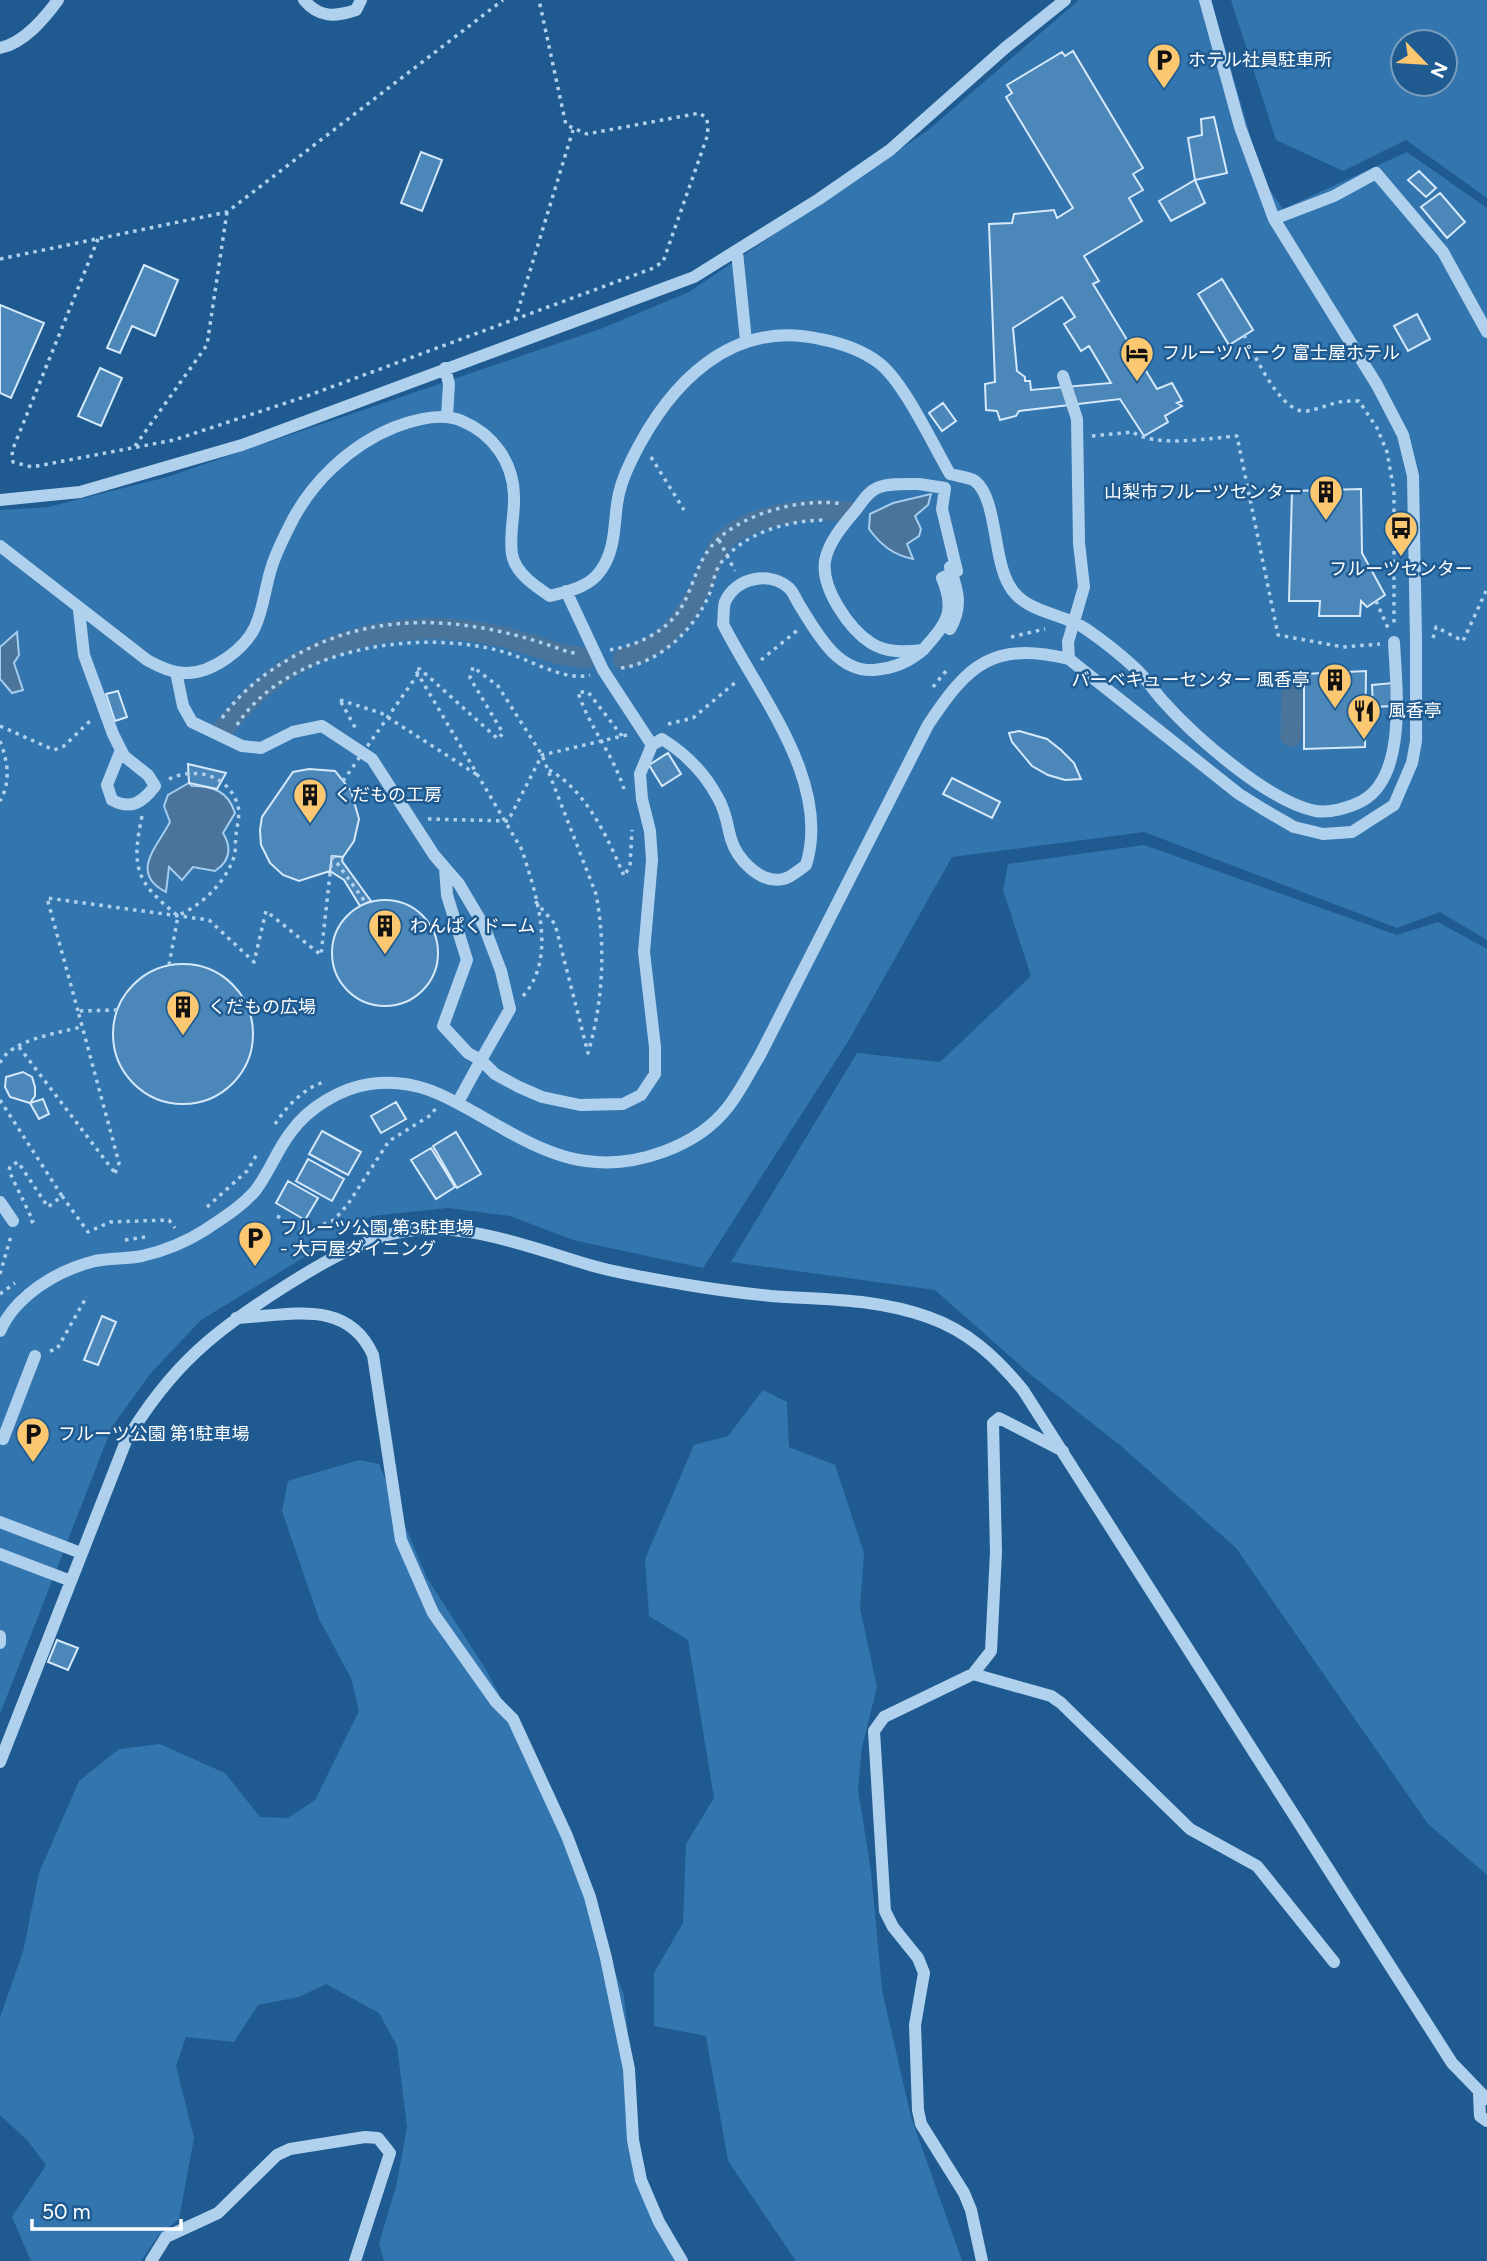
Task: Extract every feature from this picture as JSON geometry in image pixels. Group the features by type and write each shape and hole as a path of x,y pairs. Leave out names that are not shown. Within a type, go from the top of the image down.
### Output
{"street":[{"path":"0,48 10,46 35,27 58,0"},
{"path":"304,0 314,11 337,17 356,10 361,0"},
{"path":"0,500 80,492 242,445 684,282 737,252 890,150 1005,48 1065,0"},
{"path":"0,1331 5,1321 32,1292 68,1268 97,1261 142,1256 185,1242 232,1212 256,1190 292,1130 320,1104 370,1084 402,1083 446,1095 537,1146 585,1161 626,1161 659,1153 695,1136 727,1108 759,1057 928,725 954,686 991,658 1008,653 1037,651 1069,659 1239,794 1294,827 1323,834 1352,832 1394,805 1406,784 1416,741 1413,475 1403,435 1377,385 1274,219 1240,127 1205,0"},
{"path":"1274,219 1334,195 1376,173 1443,253 1487,332"},
{"path":"737,252 746,341"},
{"path":"0,546 79,610 147,660 176,672 190,673 211,667 233,653 254,629 272,565 289,525 338,462 381,433 404,424 447,416 483,432 497,446 509,467 514,496 512,556 522,573 550,596 566,592 588,583 601,570 610,552 624,477 642,440 681,386 703,365 746,341 796,334 849,347 881,364 894,380 950,474 974,480 986,494 995,548 1009,587 1028,604 1075,622 1135,668 1192,730 1274,796 1319,811 1342,808 1363,800 1374,792 1386,775 1395,734 1394,642"},
{"path":"445,368 449,384 447,416"},
{"path":"1063,376 1077,419 1079,543 1084,587 1068,642 1069,659"},
{"path":"935,487 950,474"},
{"path":"910,661 923,650 949,617 947,590 942,578 957,571 957,566 942,509 944,488 919,484 878,487 867,495 838,533 825,561 825,576 834,597 852,625 872,644 891,650 923,650"},
{"path":"445,867 446,895 467,960 443,1026 468,1053 481,1060 495,1074 542,1097 580,1105 623,1104 641,1095 655,1074 655,1047 645,952 652,860 640,774 652,744 662,739 678,749 706,778 727,817 732,841 741,859 751,869 766,877 784,879 807,865 814,842 800,773 785,733 723,624 724,603 731,593 754,578 780,580 792,591 831,651 853,667 881,669 910,661 937,646 959,614 959,593 952,573"},
{"path":"566,592 603,670 652,744"},
{"path":"79,610 85,655 121,750 151,791 135,805 125,807 112,800 107,785 121,750"},
{"path":"176,672 183,706 192,722 242,746 261,748 293,732 322,726 372,760 459,884 484,926 501,971 510,1009 458,1102"},
{"path":"1,1208 13,1221"},
{"path":"0,1762 126,1441 151,1400 183,1363 233,1319 319,1265 389,1235 436,1230 477,1232 596,1266 680,1284 770,1296 870,1301 929,1317 966,1334 1000,1362 1063,1451 1452,2063 1483,2096 1480,2116 1487,2122"},
{"path":"233,1319 332,1315 351,1324 368,1342 373,1355 401,1539 433,1614 496,1702 513,1719 567,1836 590,1897 606,1958 629,2069 633,2140 641,2180 649,2203 682,2261"},
{"path":"1,1441 36,1356"},
{"path":"982,2261 971,2210 964,2193 929,2141 918,2110 915,2025 924,1973 918,1958 893,1927 885,1911 874,1731 884,1717 973,1674 991,1651 996,1552 993,1423 999,1418 1063,1451"},
{"path":"0,1522 81,1553"},
{"path":"0,1554 71,1581"},
{"path":"0,1636 0,1643"},
{"path":"973,1674 1051,1696 1062,1703 1190,1829 1256,1866 1334,1962"},
{"path":"151,2261 166,2237 218,2213 277,2155 290,2149 365,2137 378,2138 390,2153 355,2261"}],"path":[{"path":"0,259 227,212 503,0"},
{"path":"97,239 12,451 13,462 32,467 174,440 307,396 651,269 663,262 708,134 707,119 700,113 587,134 573,130 566,125 539,0"},
{"path":"515,320 573,130"},
{"path":"134,448 207,345 227,212"},
{"path":"1244,335 1280,398 1295,410 1306,411 1336,400 1359,401 1377,428 1387,452 1394,491 1394,642"},
{"path":"1077,438 1133,432 1152,439 1237,436 1278,635 1343,647 1394,642"},
{"path":"642,440 684,510"},
{"path":"212,731 244,690 273,668 312,647 362,629 411,621 440,621 507,631 571,653 626,646 643,641 679,611 705,556 719,540 743,523 807,501 826,501 858,508"},
{"path":"719,540 727,557"},
{"path":"1436,627 1463,641 1487,589"},
{"path":"1376,601 1394,642"},
{"path":"508,821 542,755 693,718 810,621"},
{"path":"1007,638 1075,622"},
{"path":"228,739 241,719 261,699 287,680 320,662 390,642 439,642 493,649 544,665 565,676 586,677 603,670"},
{"path":"510,1009 530,989 540,967 543,943 522,850 508,821 415,669 420,669 498,739 503,733 470,678 473,667 498,686 542,755 596,894 601,917 603,948 594,1036 588,1053 555,924 535,901"},
{"path":"929,694 940,676 949,669"},
{"path":"343,781 418,674"},
{"path":"622,736 588,692 578,692 585,714 604,740 625,791"},
{"path":"340,700 381,713 481,777"},
{"path":"0,726 54,750 64,746 94,718 107,714"},
{"path":"0,741 7,767 8,788 0,801"},
{"path":"547,769 565,779 591,813 624,876 630,866 632,828"},
{"path":"169,965 178,916 208,898 234,857 239,820 237,802 224,782 209,775 178,775 151,791 139,833 137,865 148,892 178,916"},
{"path":"426,819 508,821"},
{"path":"19,1047 115,1173 119,1163 47,898 209,920 254,962 266,911 321,955 332,856 351,874 366,903"},
{"path":"78,1011 117,1010"},
{"path":"0,1063 25,1042 81,1027"},
{"path":"271,1131 284,1111 315,1085 326,1081"},
{"path":"277,1216 307,1231 334,1220 348,1204 389,1141 431,1115 446,1095"},
{"path":"0,1100 88,1232 110,1222 169,1220 177,1230"},
{"path":"205,1209 247,1171 259,1151"},
{"path":"0,1274 13,1221 22,1228 33,1222 9,1171 18,1162 48,1207 62,1196"},
{"path":"164,1233 177,1230 186,1223"},
{"path":"115,1242 151,1236"},
{"path":"0,1294 18,1281"},
{"path":"36,1356 58,1349 86,1296"}],"shaded area":[{"path":"1079,0 1211,0 1263,180 1283,209 1407,152 1487,208 1487,940 1440,912 1397,928 1144,832 952,857 849,1040 703,1268 573,1240 510,1216 448,1208 372,1216 201,1320 150,1374 112,1427 0,1714 0,510 48,507 167,477 603,328 689,292 927,131"},
{"path":"1231,0 1487,0 1487,198 1406,140 1343,171 1276,140"},
{"path":"931,494 928,505 915,516 921,529 919,536 907,544 913,559 888,548 869,529 870,514 893,503"},
{"path":"17,632 19,655 14,663 23,690 12,693 0,679 0,647"},
{"path":"189,783 192,786 219,791 232,806 235,813 223,833 228,844 228,854 224,863 215,871 193,867 182,880 169,867 166,892 149,877 149,859 170,822 164,806 168,795"},
{"path":"1144,845 1397,935 1438,922 1487,949 1487,1875 1428,1824 1236,1548 1121,1446 1031,1375 935,1290 731,1262 857,1053 940,1062 1031,976 1003,890 1008,864"},
{"path":"763,1390 787,1402 789,1447 835,1465 864,1553 860,1608 877,1687 862,1747 858,1790 871,1871 882,1990 911,2117 962,2261 796,2261 728,2161 706,2036 654,2026 654,1973 683,1923 686,1844 714,1798 688,1640 649,1616 645,1559 694,1445 728,1436"},
{"path":"359,1460 379,1464 427,1578 485,1668 517,1727 592,1908 624,1996 639,2143 651,2201 682,2261 384,2261 379,2243 396,2187 407,2127 397,2046 379,2013 326,1984 299,1997 258,2005 234,2042 186,2037 176,2066 194,2138 179,2219 158,2236 141,2261 31,2261 12,2217 46,2165 27,2140 0,2115 0,2017 23,1952 39,1873 79,1781 119,1749 160,1744 225,1773 260,1817 288,1818 315,1800 359,1711 351,1678 319,1619 282,1511 288,1481"}],"building":[{"path":"1073,51 1143,168 1133,174 1143,190 1129,198 1142,221 1084,256 1099,281 1093,284 1157,389 1172,383 1182,401 1177,403 1182,406 1165,416 1168,422 1144,436 1120,399 1019,411 1016,416 1000,420 997,411 986,410 985,384 995,382 989,224 1012,223 1014,214 1054,210 1057,218 1073,208 1006,97 1012,93 1007,85 1062,52 1065,56","holes":["1062,297 1075,317 1064,324 1081,351 1089,346 1111,383 1031,390 1030,381 1025,381 1025,377 1017,371 1013,328"]},
{"path":"1214,117 1227,173 1195,180 1188,138 1202,135 1201,119"},
{"path":"421,152 442,160 422,211 401,203"},
{"path":"1419,171 1436,188 1426,197 1408,180"},
{"path":"1195,180 1205,203 1171,221 1159,201"},
{"path":"1440,193 1465,222 1447,238 1421,207"},
{"path":"144,265 178,280 155,336 132,326 120,353 107,348"},
{"path":"1222,279 1253,330 1229,345 1198,294"},
{"path":"0,305 44,323 11,398 0,393"},
{"path":"1417,314 1430,339 1408,351 1394,326"},
{"path":"100,368 122,378 101,426 78,416"},
{"path":"943,403 956,421 942,431 929,413"},
{"name":"山梨市フルーツセンター","path":"1361,489 1362,553 1385,595 1367,607 1361,601 1360,616 1319,616 1320,601 1289,601 1292,491"},
{"name":"バーベキューセンター 風香亭","path":"1366,671 1365,747 1304,749 1304,674"},
{"path":"1393,683 1394,706 1373,707 1372,685"},
{"path":"118,691 127,717 115,721 106,694"},
{"path":"1019,731 1047,739 1074,763 1081,779 1065,780 1032,766 1012,742 1009,733"},
{"path":"668,753 681,774 662,786 649,765"},
{"path":"188,764 226,773 217,789 189,783"},
{"name":"くだもの工房","path":"309,769 335,771 351,791 359,819 354,841 343,857 332,856 330,871 299,881 283,875 270,863 261,845 260,830 262,817 293,772"},
{"path":"952,778 1000,802 992,818 943,794"},
{"path":"332,856 343,857 342,861 371,901 360,906 344,880 330,871"},
{"name":"わんぱくドーム","path":"385,900 405,904 423,915 434,933 438,953 434,973 423,991 405,1002 385,1006 365,1002 347,991 336,973 332,953 336,933 347,915 365,904"},
{"name":"くだもの広場","path":"183,964 210,969 233,984 248,1007 253,1034 248,1061 233,1084 210,1099 183,1104 156,1099 133,1084 118,1061 113,1034 118,1007 133,984 156,969"},
{"path":"23,1072 32,1077 35,1087 35,1096 30,1103 10,1097 5,1087 6,1077"},
{"path":"43,1099 49,1114 39,1119 30,1103"},
{"path":"396,1102 406,1119 381,1133 371,1116"},
{"path":"322,1131 361,1152 348,1175 309,1154"},
{"path":"456,1132 481,1174 457,1188 433,1146"},
{"path":"431,1148 455,1187 436,1199 411,1160"},
{"path":"308,1159 344,1179 332,1201 296,1181"},
{"path":"288,1181 318,1198 305,1220 276,1203"},
{"path":"102,1316 116,1322 98,1365 84,1360"},
{"path":"57,1640 78,1648 68,1670 48,1662"}],"waterway":[{"path":"623,659 652,646 675,627 692,603 719,547 736,531 783,514 818,510 848,512"},
{"path":"224,728 251,698 282,673 315,654 350,640 387,632 465,630 586,658"},
{"path":"1291,736 1292,682"}],"place":[{"name":"ホテル社員駐車所","path":"1164,90"},
{"name":"フルーツパーク 富士屋ホテル","path":"1137,383"},
{"name":"山梨市フルーツセンター","path":"1326,522"},
{"name":"フルーツセンター","path":"1401,558"},
{"name":"バーベキューセンター 風香亭","path":"1335,710"},
{"name":"風香亭","path":"1364,741"},
{"name":"くだもの工房","path":"310,825"},
{"name":"わんぱくドーム","path":"385,956"},
{"name":"くだもの広場","path":"183,1037"},
{"name":"フルーツ公園 第3駐車場 - 大戸屋ダイニング","path":"255,1268"},
{"name":"フルーツ公園 第1駐車場","path":"33,1464"}]}
